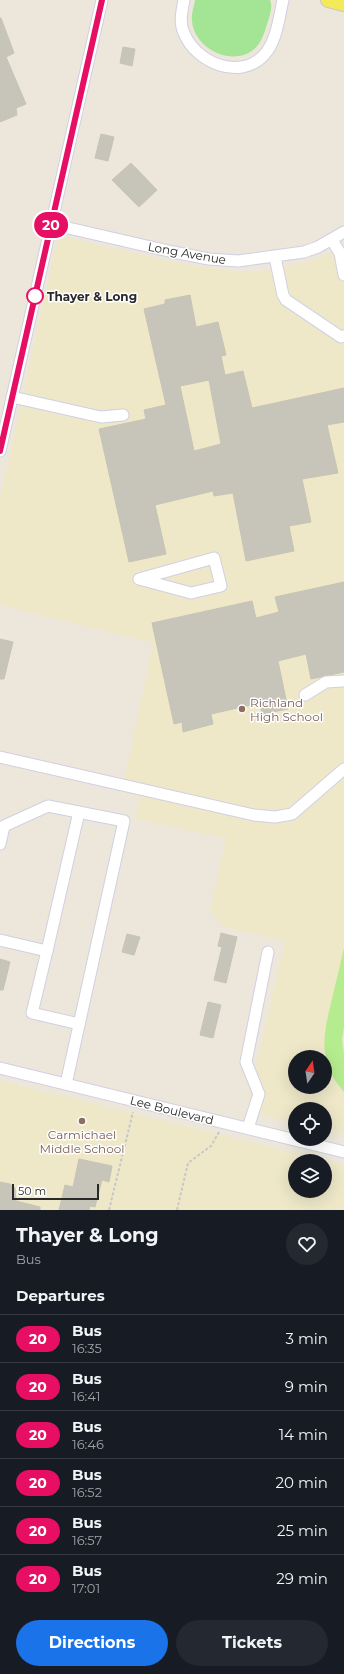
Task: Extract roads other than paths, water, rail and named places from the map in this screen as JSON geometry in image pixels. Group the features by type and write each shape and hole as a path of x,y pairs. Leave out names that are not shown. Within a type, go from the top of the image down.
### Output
{"main road":[{"path":"328,0 344,4"}],"street":[{"path":"0,451 102,0"},
{"path":"184,0 181,24 188,42 196,51 218,65 236,68 248,66 265,54 275,35 283,0"},
{"name":"Long Avenue","path":"51,224 209,259 238,261 304,252 318,247 344,232"},
{"path":"332,240 340,252 344,275"},
{"path":"275,257 283,295 286,300 343,338"},
{"path":"12,397 101,417 123,415"},
{"path":"214,558 221,586 191,593 139,579 214,558"},
{"path":"305,695 326,682 344,681"},
{"path":"0,757 254,815 274,818 292,814 344,769"},
{"path":"0,844 4,826 48,806 124,821 66,1084"},
{"path":"79,812 32,1012 80,1024"},
{"path":"0,940 47,951"},
{"path":"248,1128 259,1094 246,1062 268,952"},
{"name":"Lee Boulevard","path":"0,1068 344,1152"}],"place":[{"name":"Thayer & Long","path":"35,296"},
{"name":"Richland High School","path":"242,709"},
{"name":"Carmichael Middle School","path":"82,1121"}]}
